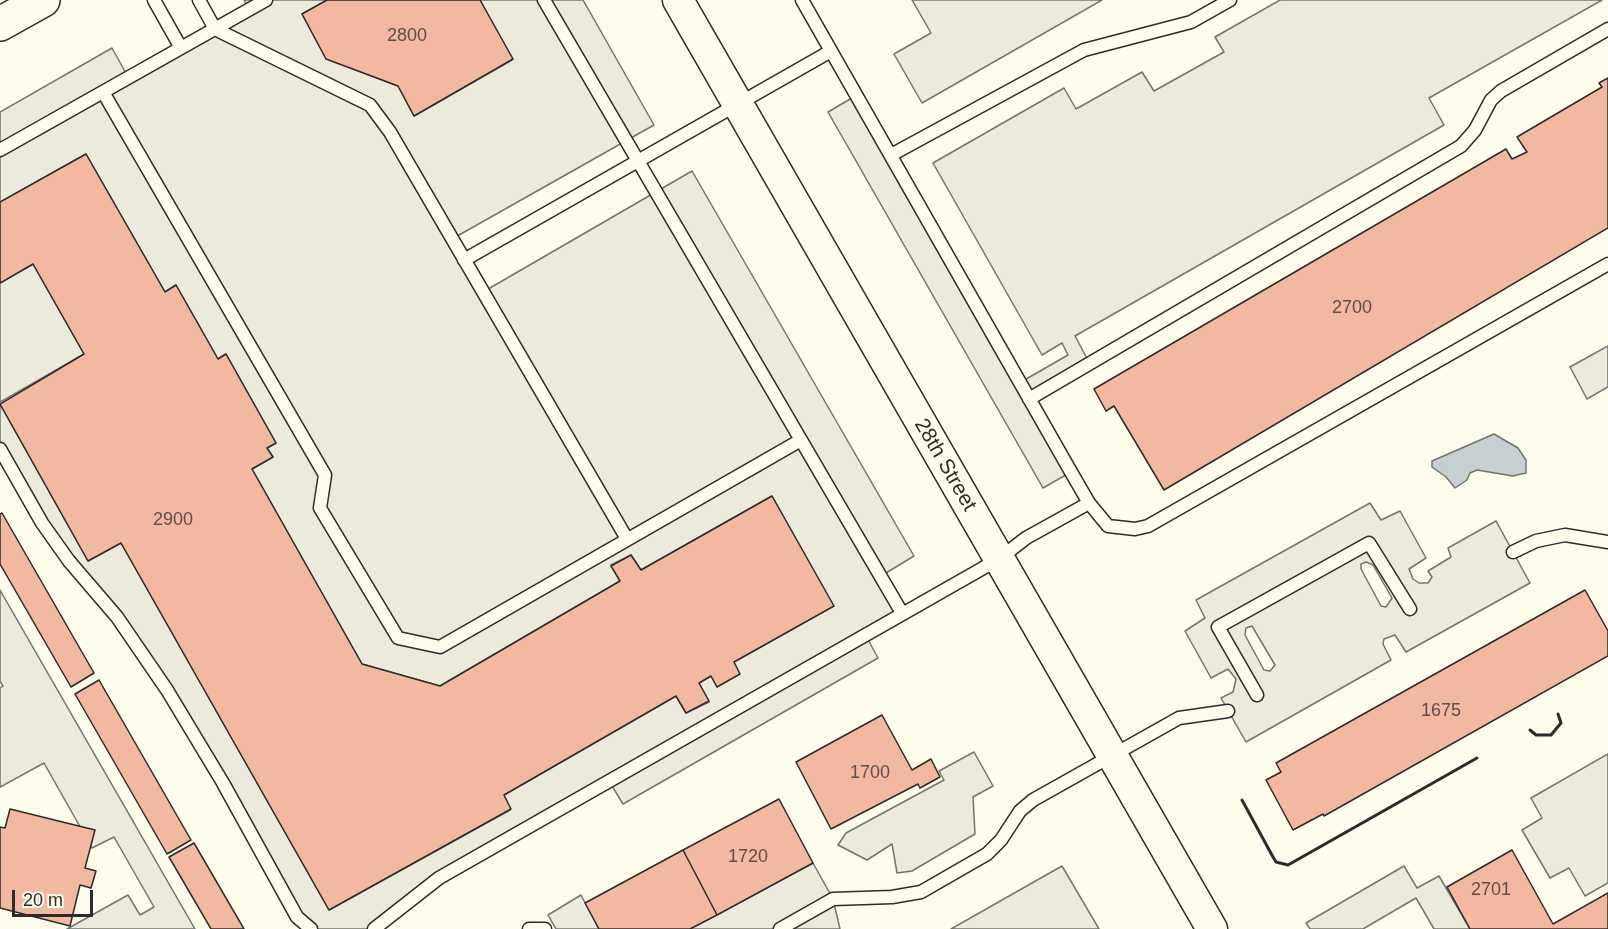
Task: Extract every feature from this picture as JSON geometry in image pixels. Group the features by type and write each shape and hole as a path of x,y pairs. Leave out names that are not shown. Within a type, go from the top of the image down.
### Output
{"main road":[{"path":"0,24 43,0"}],"street":[{"name":"28th Street","path":"678,0 1212,929"}],"lane":[{"path":"154,0 181,48"},
{"path":"199,0 215,29 370,105 390,132 627,539"},
{"path":"0,150 266,0"},
{"path":"544,0 902,613"},
{"path":"802,0 1029,399 1089,502 1108,526 1135,529 1148,526 1608,264"},
{"path":"891,155 1084,50 1191,22 1230,0"},
{"path":"1029,399 1461,146 1474,130 1491,100 1501,91 1608,29"},
{"path":"464,260 831,51"},
{"path":"103,92 325,476 320,508 398,638 440,646 801,440"},
{"path":"0,449 42,523 69,561 117,617 167,690 223,783 297,917 311,929"},
{"path":"374,929 440,878 999,559 1026,538 1089,502"},
{"path":"1513,552 1536,541 1565,535 1608,542"},
{"path":"1257,695 1218,627 1370,543 1410,609"},
{"path":"780,929 834,899 892,897 921,891 987,854 1001,840 1020,811 1033,800 1179,718 1228,711"},
{"path":"529,929 545,929"}],"shaded area":[{"path":"244,0 327,0 302,14 326,58 398,86 414,116 512,60 480,0 583,0 654,125 452,239 483,292 692,171 914,556 881,576 902,613 865,634 878,658 623,804 609,781 439,878 374,929 311,929 297,917 167,690 69,561 0,449 0,404 88,561 121,543 329,910 510,810 504,795 676,696 686,713 709,702 699,683 711,676 717,687 734,662 833,606 772,496 641,570 631,555 611,565 620,581 440,686 362,664 252,469 273,457 267,448 276,443 226,354 218,359 176,285 165,292 86,154 0,202 0,112 112,48 128,77 249,9"},
{"path":"912,0 1102,0 922,103 894,54 931,33"},
{"path":"1280,0 1602,0 1429,98 1444,125 1075,336 1090,364 1029,399 1071,472 1043,488 828,112 857,95 1021,382 1068,355 1062,343 1042,355 933,163 1064,88 1076,109 1142,72 1154,91 1224,52 1215,37"},
{"path":"33,264 84,354 0,402 0,283"},
{"path":"1608,346 1608,387 1587,399 1570,367"},
{"path":"1494,434 1518,448 1526,460 1526,473 1513,476 1477,470 1470,473 1467,480 1455,488 1446,477 1432,467 1432,461"},
{"path":"1370,503 1381,520 1400,511 1426,558 1409,569 1413,579 1419,583 1428,583 1432,577 1428,571 1451,557 1448,548 1496,521 1530,583 1406,652 1395,635 1384,639 1383,644 1391,660 1246,742 1221,698 1233,692 1236,679 1228,669 1211,678 1185,631 1205,618 1196,600","holes":["1366,562 1373,565 1392,598 1386,607 1381,606 1361,569 1361,564","1252,626 1275,665 1270,671 1264,670 1245,635 1246,628"]},
{"path":"0,590 195,929 67,929 128,895 140,915 154,907 114,837 92,848 44,763 0,787 0,688 3,686 0,681"},
{"path":"974,752 993,786 973,797 975,834 912,871 897,873 892,844 867,860 838,845 846,833 944,780 939,771"},
{"path":"1608,754 1608,883 1585,896 1569,868 1550,878 1522,830 1542,818 1531,798"},
{"path":"813,863 833,899 840,929 690,929"},
{"path":"1062,866 1099,929 951,929"},
{"path":"1404,866 1417,888 1439,876 1470,929 1434,929 1416,898 1363,929 1310,929 1306,923"},
{"path":"581,895 599,929 556,929 548,915"}],"building":[{"path":"327,0 480,0 513,59 414,116 398,86 326,59 302,14"},
{"path":"1608,78 1608,228 1164,490 1114,406 1106,411 1094,389 1506,149 1512,159 1527,152 1517,137 1602,87 1599,83"},
{"path":"86,154 165,292 176,285 218,359 226,354 276,443 267,448 273,457 252,469 362,664 440,686 620,581 611,566 631,555 641,570 772,496 834,606 734,662 740,674 717,687 711,676 699,683 709,701 686,713 676,696 504,795 511,809 329,910 121,543 88,561 0,404 84,354 33,264 0,283 0,202"},
{"path":"2,513 94,673 71,687 0,564 0,514"},
{"path":"1585,590 1608,631 1608,656 1324,816 1323,814 1293,830 1266,780 1281,772 1276,763"},
{"path":"99,680 191,840 167,854 75,694"},
{"path":"882,715 912,770 931,759 940,777 920,788 918,784 831,829 796,762"},
{"path":"779,799 813,863 717,915 683,850"},
{"path":"10,809 95,830 85,868 96,871 91,888 80,885 70,926 0,908 0,827 5,828"},
{"path":"194,843 244,929 211,929 169,857"},
{"path":"683,850 717,915 690,929 599,929 585,903"},
{"path":"1512,850 1553,924 1608,893 1608,929 1470,929 1447,887"}],"wall":[{"path":"1530,730 1536,735 1551,735 1561,723 1558,714"},
{"path":"1242,800 1276,862 1288,865 1477,758"}]}
